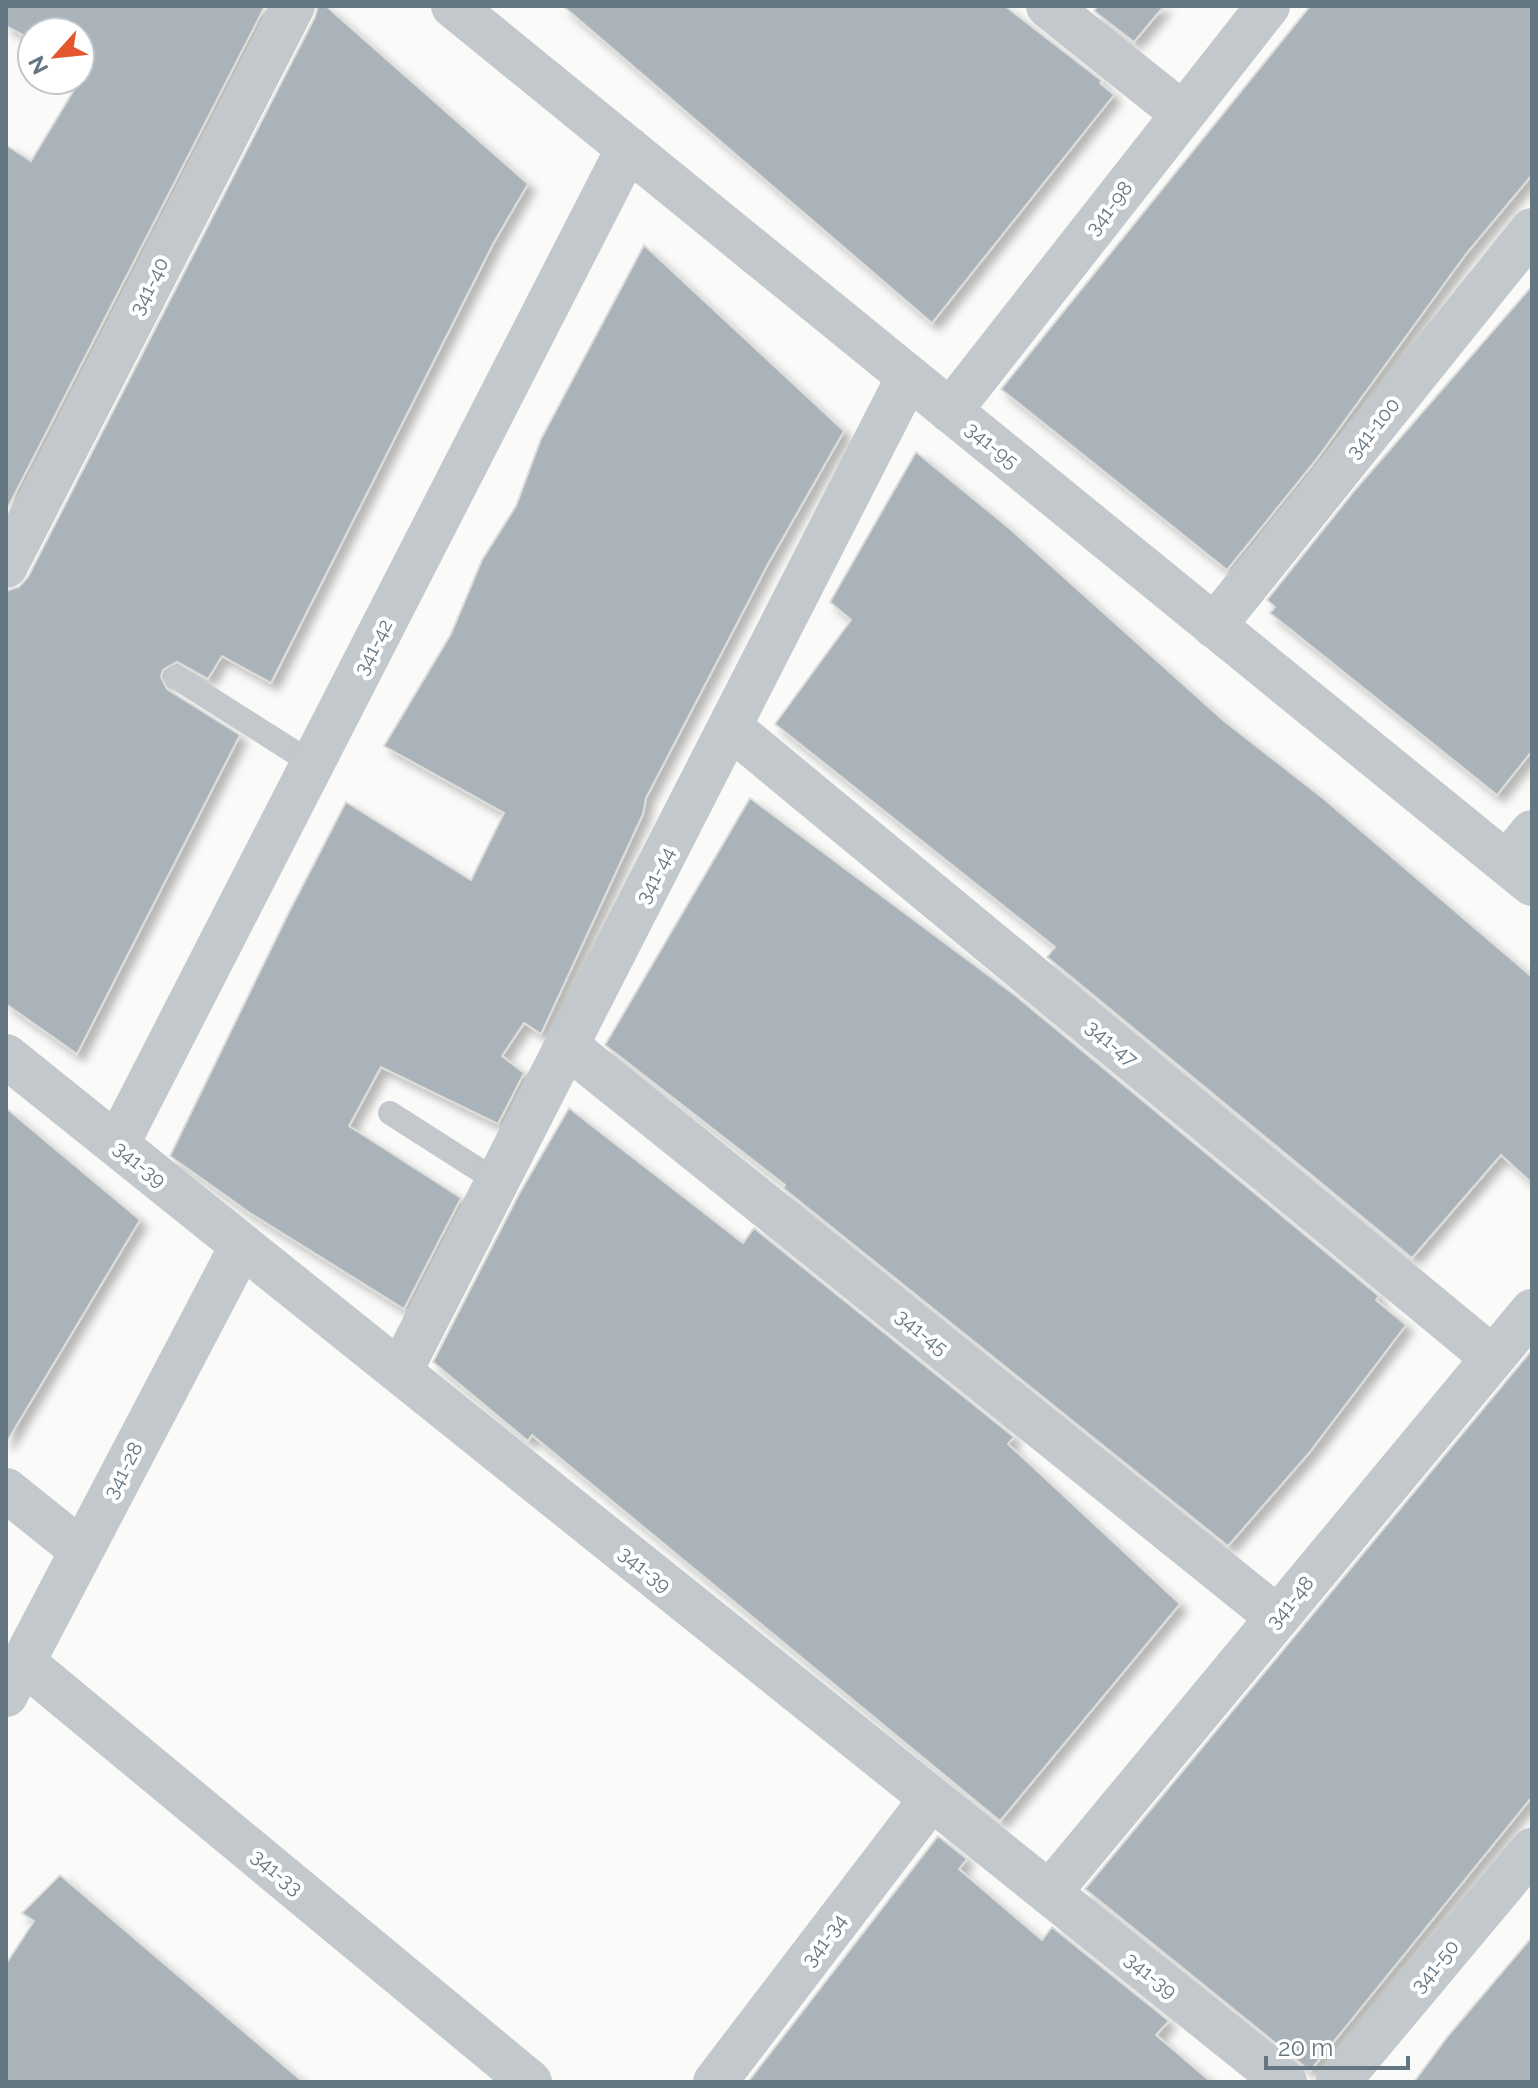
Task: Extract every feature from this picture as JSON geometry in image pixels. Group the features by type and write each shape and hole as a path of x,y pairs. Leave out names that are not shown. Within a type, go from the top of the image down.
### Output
{"street":[{"name":"341-40","path":"6,566 293,6"},
{"name":"341-95","path":"453,6 1214,626 1524,860"},
{"path":"1048,6 1183,114"},
{"name":"341-98","path":"950,411 1268,6"},
{"name":"341-42","path":"117,1145 628,148"},
{"name":"341-100","path":"1214,626 1532,230"},
{"name":"341-44","path":"400,1372 908,377"},
{"name":"341-47","path":"731,728 1493,1358"},
{"name":"341-45","path":"567,1046 1277,1617"},
{"name":"341-39","path":"6,1056 1285,2082"},
{"name":"341-28","path":"15,1679 242,1245"},
{"name":"341-48","path":"1049,1893 1532,1311"},
{"path":"6,1490 81,1550"},
{"name":"341-33","path":"15,1679 530,2082"},
{"name":"341-34","path":"720,2080 931,1799"},
{"name":"341-50","path":"1338,2082 1532,1850"}],"lane":[{"path":"176,677 313,764"},
{"path":"390,1113 498,1182"}],"building":[{"path":"6,6 265,6 6,511 6,145 31,161 70,96 96,96 96,16 16,16 16,31 6,26"},
{"path":"318,6 326,6 528,184 493,244 271,683 222,656 208,679 177,662 163,670 161,677 167,689 240,735 77,1054 6,1004 6,591 19,587 28,577"},
{"path":"563,6 1005,6 1102,81 1100,83 1114,95 932,323"},
{"path":"1098,6 1164,6 1134,42 1094,11"},
{"path":"1310,6 1532,6 1532,175 1466,254 1316,460 1227,570 1001,389"},
{"path":"644,245 844,431 768,564 646,798 643,814 541,1034 524,1023 502,1056 524,1073 498,1124 381,1067 349,1126 461,1198 404,1309 250,1213 170,1156 346,802 471,880 504,813 384,746 451,634 482,560 516,506 541,439"},
{"path":"1532,286 1532,751 1497,795 1270,613 1275,607 1267,600 1355,490"},
{"path":"916,452 1009,528 1224,721 1324,799 1532,977 1532,1183 1501,1155 1412,1258 1047,957 1055,947 775,724 851,620 830,602"},
{"path":"750,798 1016,996 1379,1296 1376,1300 1406,1325 1309,1453 1228,1546 783,1188 785,1185 605,1045"},
{"path":"6,1108 140,1220 6,1443"},
{"path":"569,1108 743,1243 754,1228 1014,1437 1008,1444 1180,1604 1000,1821 532,1435 528,1441 433,1362 519,1194"},
{"path":"1532,1350 1532,1797 1310,2071 1085,1889"},
{"path":"938,1836 967,1859 959,1869 1042,1940 1052,1927 1169,2021 1156,2035 1211,2082 748,2082"},
{"path":"60,1875 303,2082 6,2082 6,1964 34,1921 22,1913"},
{"path":"1532,1937 1532,2082 1414,2082 1448,2036"}]}
